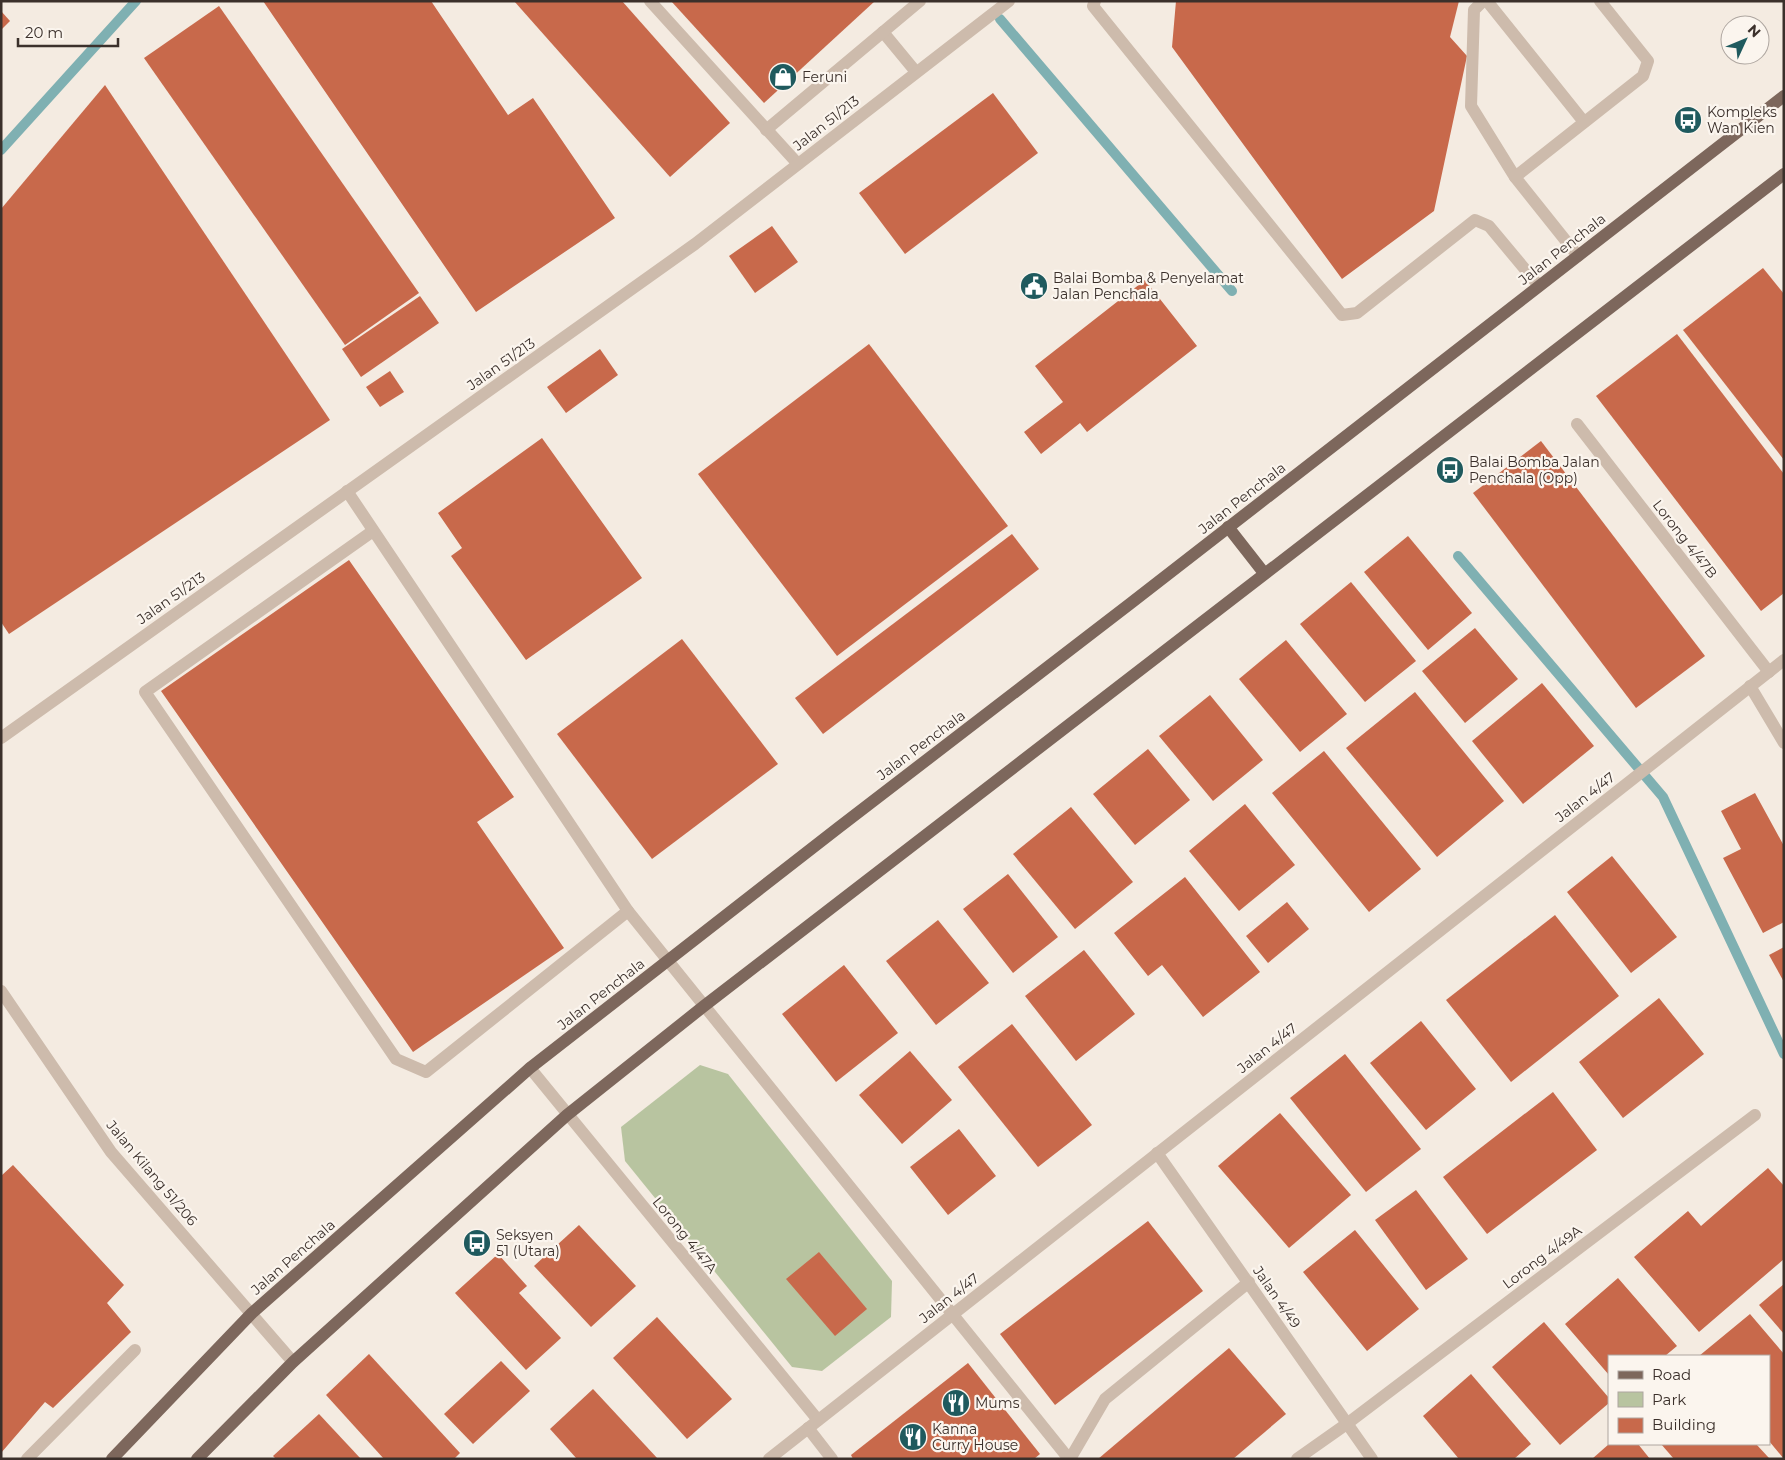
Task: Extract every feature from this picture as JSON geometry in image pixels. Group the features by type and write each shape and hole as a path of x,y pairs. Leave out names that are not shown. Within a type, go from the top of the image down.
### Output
{"main road":[{"name":"Jalan Penchala","path":"112,1459 252,1313 530,1068 1784,96"},
{"path":"197,1459 293,1362 567,1116 704,1006 1784,174"},
{"path":"1228,527 1264,573"}],"street":[{"path":"650,1 798,164"},
{"path":"766,130 920,1"},
{"name":"Jalan 51/213","path":"1,738 695,244 1009,1"},
{"path":"1095,1 1093,6 1342,315 1357,313 1475,220 1489,226 1539,286"},
{"path":"1483,1 1474,10 1472,106 1515,178 1578,256"},
{"path":"1487,1 1584,122"},
{"path":"1515,178 1642,76 1648,61 1600,1"},
{"path":"883,32 916,72"},
{"name":"Lorong 4/47B","path":"1577,424 1769,672"},
{"path":"347,491 628,911 1069,1459 1105,1399 1249,1282"},
{"path":"374,531 145,692 396,1059 426,1072 628,911"},
{"name":"Jalan 4/47","path":"769,1459 1784,660"},
{"path":"1750,686 1784,743"},
{"name":"Jalan Kilang 51/206","path":"1,991 111,1152 293,1362"},
{"name":"Lorong 4/47A","path":"530,1068 813,1424 832,1459"},
{"name":"Lorong 4/49A","path":"1297,1459 1348,1423 1755,1115"},
{"name":"Jalan 4/49","path":"1157,1153 1372,1459"},
{"path":"27,1459 135,1350"}],"green space":[{"path":"700,1065 728,1074 892,1281 891,1317 822,1371 792,1367 625,1161 621,1127"}],"building":[{"path":"263,1 431,1 508,115 533,98 615,218 476,312"},
{"path":"514,1 622,1 730,123 670,177"},
{"path":"671,1 875,1 764,103"},
{"path":"1176,1 1459,1 1450,37 1467,56 1434,211 1342,279 1172,47"},
{"path":"219,6 419,293 345,345 144,58"},
{"path":"1,11 10,21 1,30"},
{"path":"105,85 330,420 9,634 1,622 1,209"},
{"path":"993,93 1038,153 905,254 859,193"},
{"path":"772,226 798,262 755,293 729,256"},
{"path":"1763,268 1784,294 1784,460 1683,330"},
{"path":"1145,280 1197,346 1087,432 1080,423 1041,454 1024,432 1063,402 1035,366"},
{"path":"420,296 439,323 361,377 342,349"},
{"path":"1677,334 1784,474 1784,593 1761,611 1596,396"},
{"path":"869,344 1008,526 837,656 698,474"},
{"path":"600,349 618,375 566,413 547,387"},
{"path":"390,371 404,392 380,407 366,387"},
{"path":"542,438 642,578 526,660 451,556 462,548 438,513"},
{"path":"1541,441 1705,656 1636,708 1473,493"},
{"path":"1012,534 1039,569 823,734 795,698"},
{"path":"1408,536 1472,613 1428,650 1364,572"},
{"path":"349,560 514,797 477,822 564,948 413,1052 161,691"},
{"path":"1351,582 1416,661 1365,702 1300,624"},
{"path":"1475,628 1518,679 1465,723 1422,671"},
{"path":"682,639 778,764 652,859 557,734"},
{"path":"1286,640 1347,714 1300,752 1239,679"},
{"path":"1542,683 1594,746 1523,804 1472,741"},
{"path":"1415,692 1504,801 1437,857 1346,748"},
{"path":"1210,695 1263,760 1213,801 1159,736"},
{"path":"1148,749 1190,800 1135,845 1093,794"},
{"path":"1324,751 1421,869 1369,912 1272,793"},
{"path":"1755,793 1784,846 1784,922 1763,933 1723,858 1741,849 1721,811"},
{"path":"1245,804 1295,865 1239,911 1189,851"},
{"path":"1071,807 1133,882 1075,929 1013,854"},
{"path":"1612,856 1677,937 1631,973 1567,892"},
{"path":"1008,874 1058,937 1013,973 963,909"},
{"path":"1185,877 1260,972 1203,1017 1162,965 1148,976 1114,933"},
{"path":"1287,902 1309,929 1268,963 1246,936"},
{"path":"1555,915 1619,996 1511,1082 1446,1000"},
{"path":"938,920 989,983 936,1025 886,961"},
{"path":"1784,947 1784,982 1769,955"},
{"path":"1084,950 1135,1014 1076,1061 1025,996"},
{"path":"844,965 898,1033 836,1082 782,1014"},
{"path":"1659,998 1704,1054 1623,1118 1579,1062"},
{"path":"1421,1021 1476,1089 1426,1130 1370,1063"},
{"path":"1012,1024 1092,1125 1038,1167 958,1067"},
{"path":"910,1051 952,1100 902,1144 859,1095"},
{"path":"1345,1054 1421,1149 1366,1192 1290,1098"},
{"path":"1553,1092 1597,1150 1487,1234 1443,1177"},
{"path":"1280,1113 1351,1195 1289,1248 1218,1166"},
{"path":"959,1129 996,1176 948,1215 910,1167"},
{"path":"13,1165 124,1285 107,1303 131,1332 53,1408 45,1402 1,1453 1,1176"},
{"path":"1768,1168 1784,1186 1784,1259 1699,1332 1634,1257 1688,1211 1701,1226"},
{"path":"1416,1190 1468,1259 1426,1290 1375,1220"},
{"path":"1148,1221 1203,1291 1055,1405 1000,1334"},
{"path":"579,1225 636,1286 591,1327 534,1266"},
{"path":"1355,1230 1419,1309 1367,1351 1303,1272"},
{"path":"819,1252 867,1309 835,1336 786,1279"},
{"path":"498,1254 527,1286 519,1293 561,1338 526,1370 455,1293"},
{"path":"1618,1278 1677,1346 1666,1355 1608,1355 1608,1374 1565,1324"},
{"path":"1784,1284 1784,1334 1759,1305"},
{"path":"1750,1314 1784,1354 1784,1459 1770,1442 1770,1355 1700,1355"},
{"path":"657,1317 732,1399 687,1439 613,1358"},
{"path":"1544,1322 1608,1397 1608,1404 1560,1445 1492,1367"},
{"path":"1229,1348 1286,1414 1233,1459 1098,1459"},
{"path":"369,1354 460,1453 454,1459 384,1459 326,1395"},
{"path":"501,1361 530,1391 473,1444 444,1414"},
{"path":"968,1363 1040,1454 1034,1459 853,1459 851,1455"},
{"path":"1471,1374 1531,1444 1514,1459 1459,1459 1423,1416"},
{"path":"593,1389 658,1459 577,1459 550,1429"},
{"path":"319,1414 361,1459 276,1459 273,1456"},
{"path":"1608,1445 1639,1445 1650,1459 1592,1459"},
{"path":"1662,1445 1757,1445 1769,1458 1674,1459"}],"waterway":[{"path":"1,150 136,1"},
{"path":"1000,19 1232,291"},
{"path":"1458,556 1663,797 1784,1054"}],"place":[{"name":"Feruni","path":"783,77"},
{"name":"Kompleks Wan Kien","path":"1688,120"},
{"name":"Balai Bomba & Penyelamat Jalan Penchala","path":"1034,286"},
{"name":"Balai Bomba Jalan Penchala (Opp)","path":"1450,470"},
{"name":"Seksyen 51 (Utara)","path":"477,1243"},
{"name":"Mums","path":"956,1403"},
{"name":"Kanna Curry House","path":"913,1437"}]}
